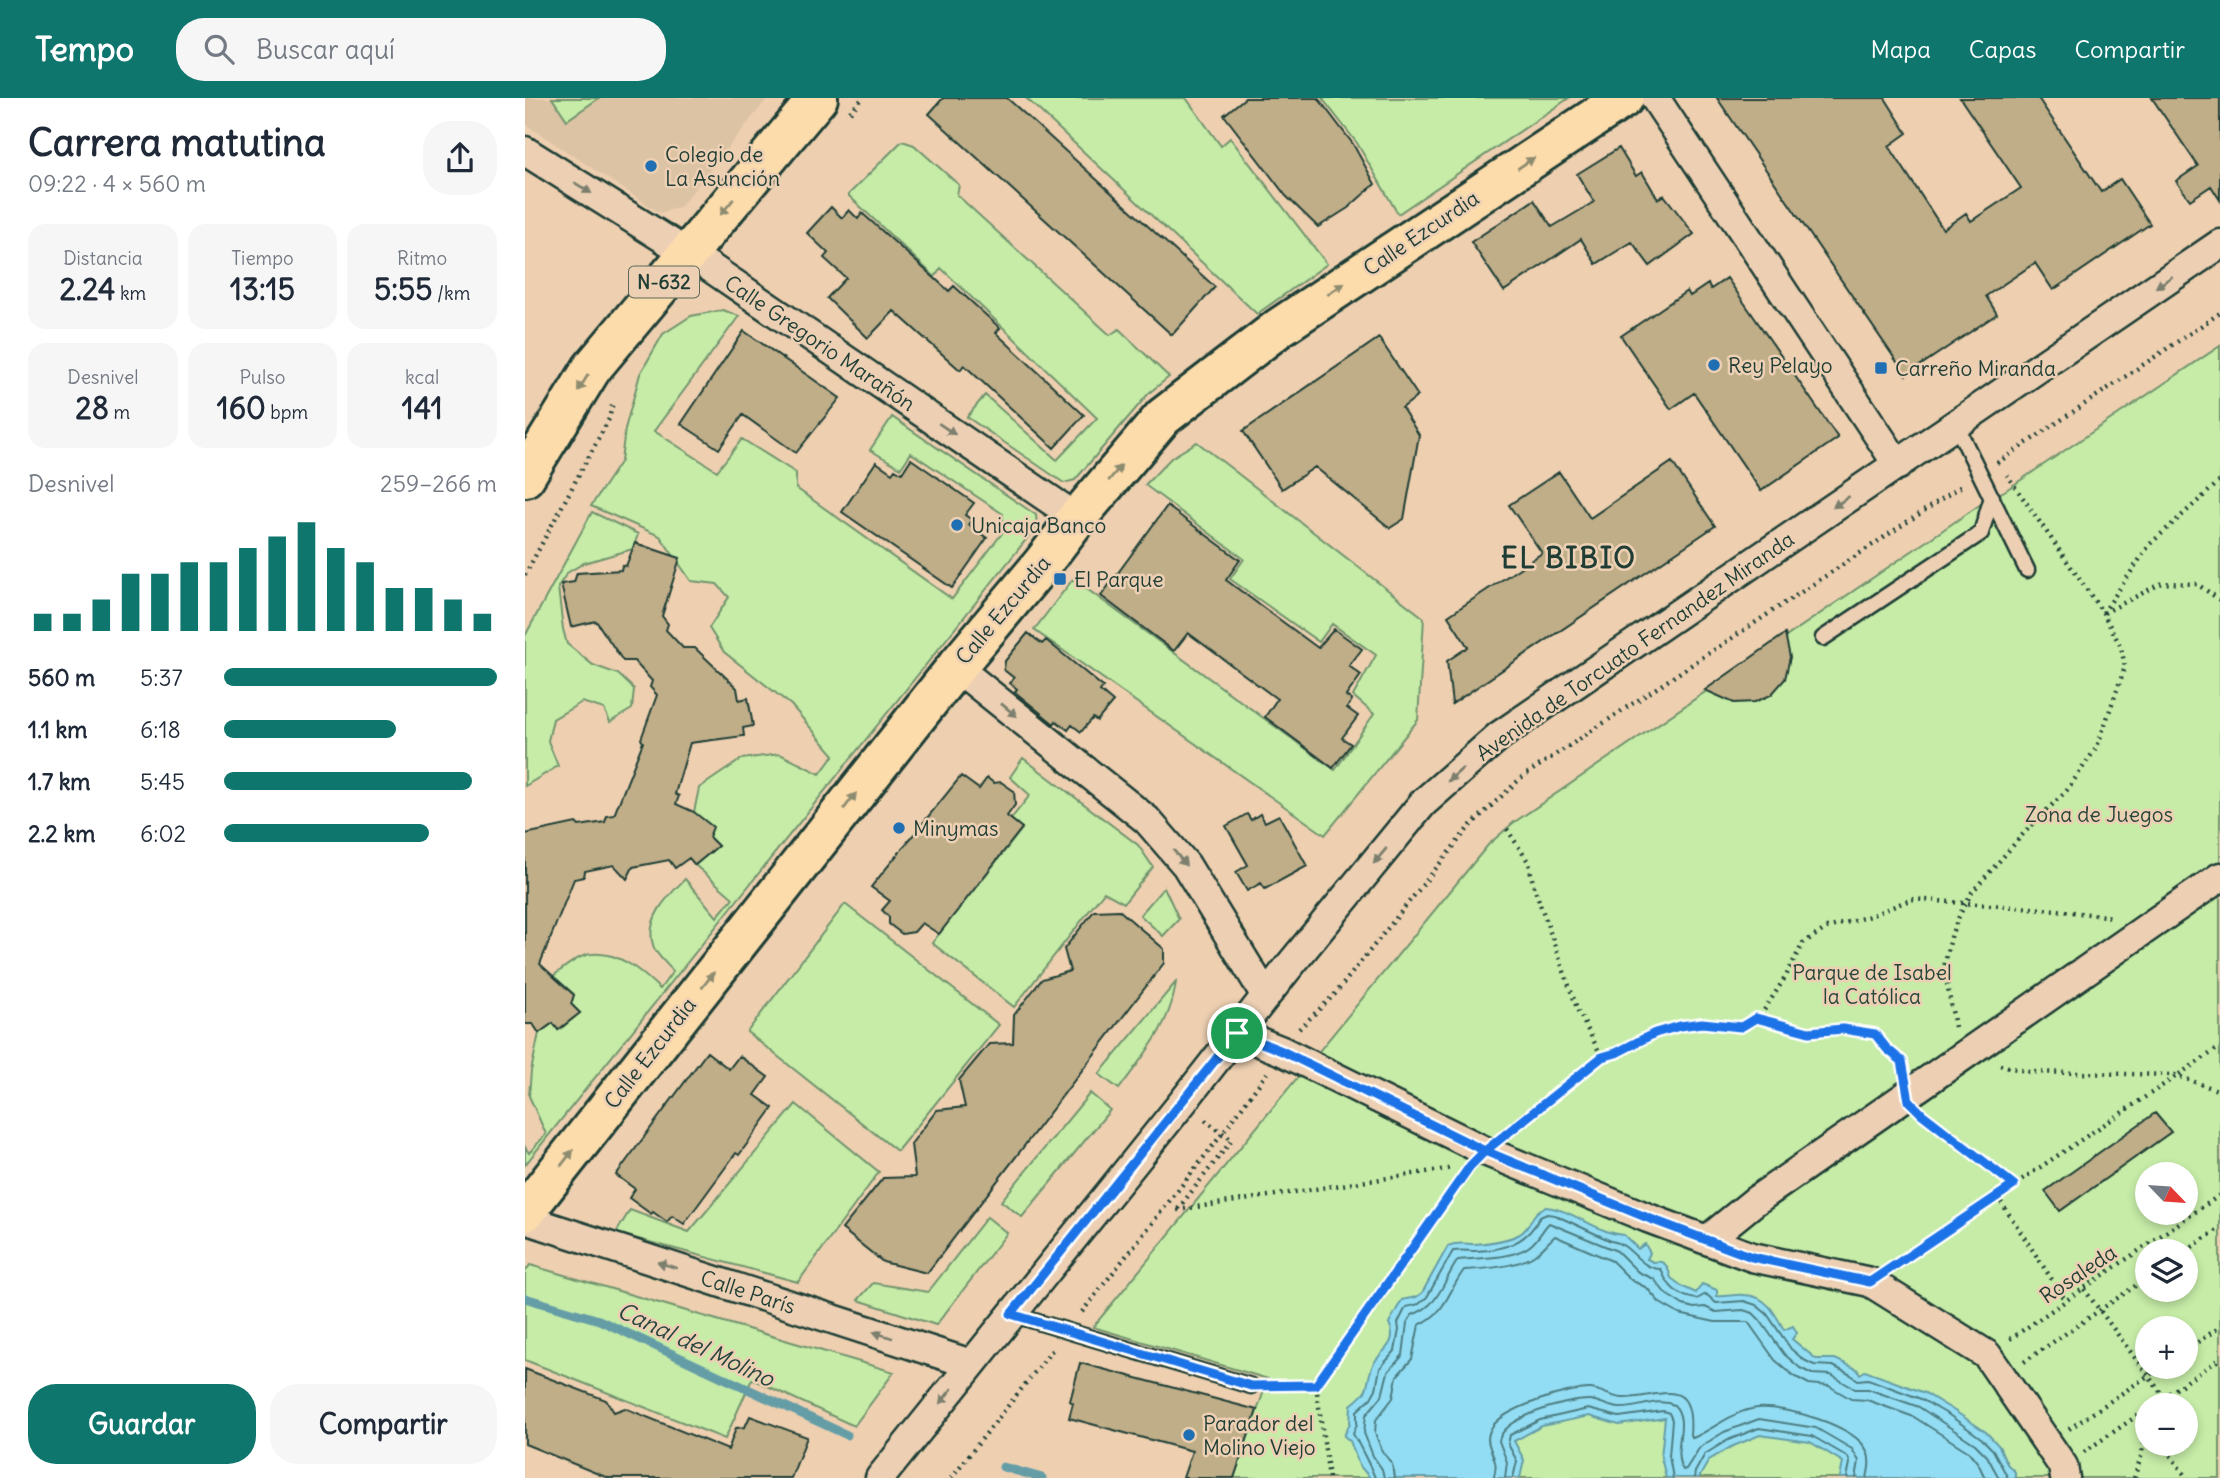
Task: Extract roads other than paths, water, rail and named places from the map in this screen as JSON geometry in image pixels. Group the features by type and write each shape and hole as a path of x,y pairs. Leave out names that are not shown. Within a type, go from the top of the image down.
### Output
{"main road":[{"name":"Calle Ezcurdia","path":"525,1212 955,667 1163,417 1280,327 1624,98"},
{"name":"N-632","path":"525,477 592,368 688,253 832,108"}],"street":[{"path":"1655,98 1898,465"},
{"name":"Calle Gregorio Marañón","path":"525,151 688,253 1077,518"},
{"name":"Avenida de Torcuato Fernandez Miranda","path":"880,1478 1423,803 1499,736 2220,244"},
{"path":"955,667 1147,820 1186,865 1266,996"},
{"path":"1707,1240 1755,1201 2220,877"},
{"path":"1237,1033 1282,1051 1477,1158 1752,1257 1870,1282 1995,1366 2059,1463"},
{"name":"Calle París","path":"525,1219 971,1364"}],"lane":[{"path":"1956,425 2027,570"},
{"path":"1823,638 1981,533 1992,497"},
{"path":"1011,1314 1251,1386"}],"water":[{"path":"1546,1207 1624,1235 1638,1249 1645,1244 1650,1253 1647,1259 1664,1263 1671,1278 1696,1293 1702,1284 1717,1290 1717,1296 1741,1295 1758,1298 1773,1311 1784,1330 1793,1326 1797,1333 1792,1339 1816,1359 1835,1359 1857,1369 1860,1374 1865,1371 1925,1393 1986,1432 1999,1446 2007,1464 2015,1472 2015,1478 1840,1478 1843,1462 1810,1442 1760,1435 1709,1460 1699,1478 1666,1478 1661,1457 1665,1418 1619,1425 1589,1416 1542,1426 1514,1441 1524,1460 1520,1478 1370,1478 1359,1465 1350,1441 1344,1436 1350,1423 1351,1405 1367,1388 1375,1361 1390,1343 1392,1331 1389,1323 1402,1300 1422,1293 1448,1246 1492,1242 1515,1236 1524,1231 1537,1213"}],"waterway":[{"name":"Canal del Molino","path":"525,1298 599,1320 847,1435"},
{"name":"Canal del Molino","path":"1003,1467 1042,1478"}],"place":[{"name":"Colegio de La Asunción","path":"651,166"},
{"name":"Rey Pelayo","path":"1714,365"},
{"name":"Carreño Miranda","path":"1881,368"},
{"name":"Unicaja Banco","path":"957,525"},
{"name":"El Parque","path":"1060,579"},
{"name":"Minymas","path":"899,828"},
{"name":"Parador del Molino Viejo","path":"1189,1435"}],"district":[{"name":"EL BIBIO","path":"1569,558"}],"park label":[{"name":"Zona de Juegos","path":"2099,814"},
{"name":"Parque de Isabel la Católica","path":"1872,984"}]}
